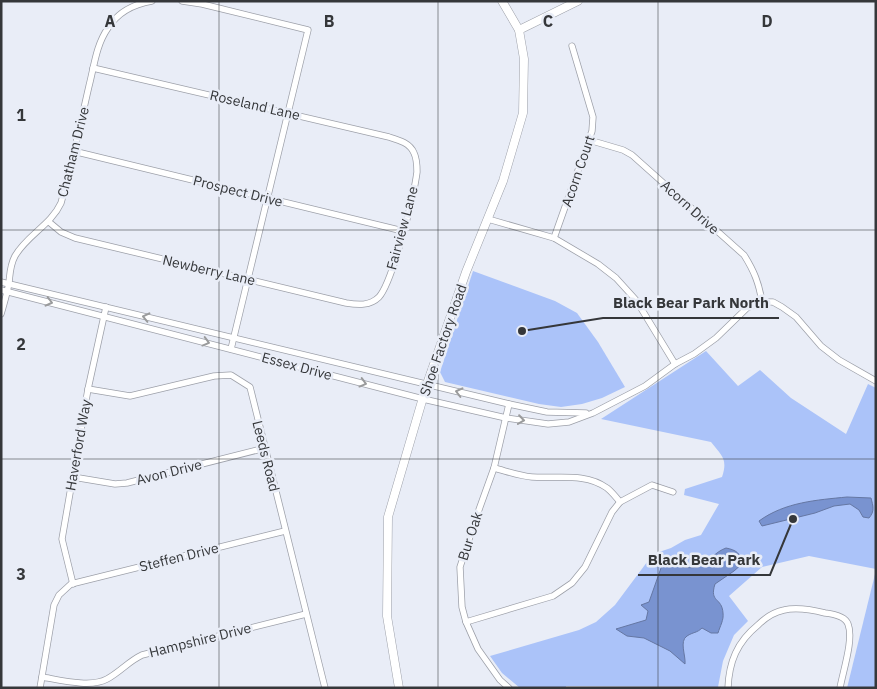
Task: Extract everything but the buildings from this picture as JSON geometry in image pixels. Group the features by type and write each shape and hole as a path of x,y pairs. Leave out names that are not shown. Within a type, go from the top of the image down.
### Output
{"street":[{"name":"Chatham Drive","path":"1,314 4,291 9,283 10,269 14,258 26,243 49,222 61,202 93,68 103,37 114,20 129,7 152,1"},
{"path":"182,1 202,4 308,30 230,349"},
{"name":"Shoe Factory Road","path":"399,688 387,616 388,516 428,384 466,272 503,181 523,113 524,59 519,30 502,1"},
{"path":"519,30 578,1"},
{"name":"Acorn Court","path":"554,238 589,140 593,117 572,46"},
{"name":"Roseland Lane","path":"93,68 389,137 405,144 413,151"},
{"name":"Acorn Drive","path":"589,140 623,150 632,155 744,255 755,273 762,302"},
{"name":"Prospect Drive","path":"73,151 403,230"},
{"name":"Fairview Lane","path":"373,301 384,290 403,230 416,173 417,161 413,151"},
{"path":"488,218 554,238 598,264 616,278 636,300 675,364"},
{"name":"Newberry Lane","path":"49,222 61,232 75,238 353,304 360,305 373,301"},
{"name":"Essex Drive","path":"1,282 509,404 547,412 594,413"},
{"name":"Essex Drive","path":"4,291 423,399 506,418 548,424 569,422 594,413 645,386 716,338 747,308 762,302"},
{"path":"762,302 773,302 782,307 796,317 821,346 839,360 876,381"},
{"name":"Haverford Way","path":"73,584 62,539 88,389 106,307"},
{"name":"Leeds Road","path":"88,389 130,396 214,376 231,375 250,387 325,688"},
{"name":"Bur Oak","path":"507,687 478,649 466,622 462,608 460,567 494,468 509,404"},
{"name":"Avon Drive","path":"73,477 115,484 127,483 265,448"},
{"path":"494,468 530,477 570,477 588,480 607,488 620,502"},
{"path":"466,622 552,596 572,583 585,567 612,512 620,502 652,485 673,492"},
{"name":"Steffen Drive","path":"73,584 285,531"},
{"path":"40,688 54,605 59,595 73,584"},
{"path":"728,688 728,674 731,662 735,651 746,635 774,613 785,609 832,614 842,617 847,622 850,637 840,688"},
{"name":"Hampshire Drive","path":"42,677 97,683 107,679 133,659 142,655 306,614"}],"shaded area":[{"path":"473,271 555,301 577,313 598,342 625,387 602,398 582,404 561,407 539,404 445,382 440,372"},
{"path":"706,351 738,386 760,370 791,398 846,434 868,384 876,388 876,569 809,556 762,567 729,596 748,621 734,635 723,661 718,687 566,686 566,688 520,688 502,673 490,656 579,630 596,622 615,605 653,554 701,535 719,504 684,495 685,489 722,477 724,471 723,458 711,442 601,419"},
{"path":"847,497 871,498 873,511 869,518 863,517 859,510 850,504 834,506 815,513 762,526 759,521 790,506"},
{"path":"726,548 737,553 742,564 715,584 714,594 722,608 722,623 718,633 711,633 702,628 685,638 683,645 685,664 670,651 644,638 627,636 616,629 646,620 648,611 641,605 649,602 661,568 666,561 674,565 694,568 705,563"},
{"path":"876,570 876,688 847,688"}],"place":[{"name":"Black Bear Park North","path":"522,331"},
{"name":"Black Bear Park","path":"793,519"}]}
